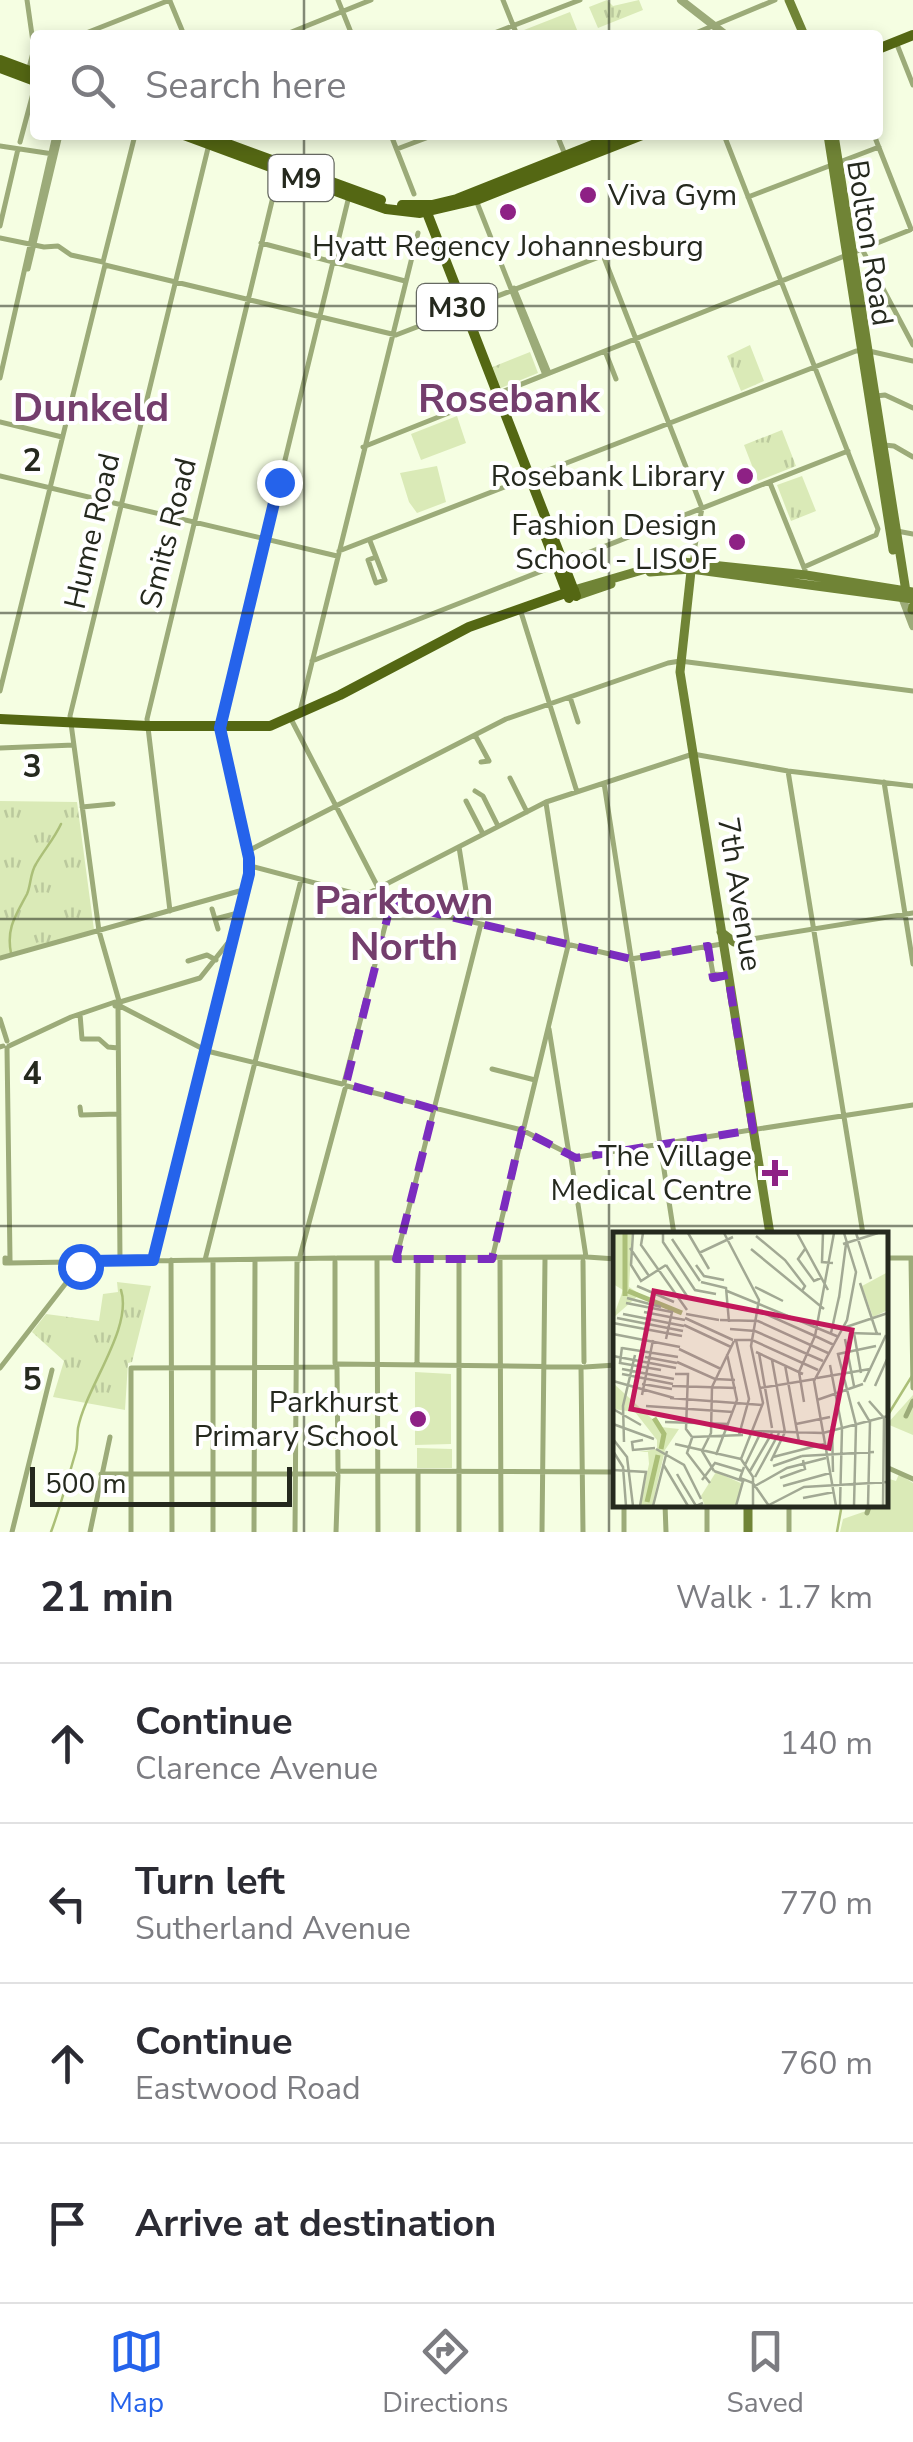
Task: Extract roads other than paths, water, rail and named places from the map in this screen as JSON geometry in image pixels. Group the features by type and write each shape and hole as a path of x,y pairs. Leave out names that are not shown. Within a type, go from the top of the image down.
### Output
{"main road":[{"path":"791,0 802,27"},
{"path":"883,44 896,42 913,31"},
{"path":"883,43 913,31"},
{"path":"0,60 30,65"},
{"path":"0,68 30,82"},
{"name":"M9","path":"208,140 386,208 422,209 474,196 627,140"},
{"name":"M9","path":"568,159 608,140"},
{"name":"Bolton Road","path":"832,140 854,254 865,350 908,597"},
{"name":"M30","path":"422,209 572,594"},
{"name":"Bolton Road","path":"865,350 908,597"},
{"path":"0,722 258,728 295,717 470,627 662,563 804,572 884,587 895,584 908,597"},
{"path":"692,565 804,572 908,597"},
{"name":"7th Avenue","path":"692,565 680,661 721,932 729,943 728,975 768,1232"}],"street":[{"path":"26,0 31,30"},
{"path":"95,30 170,0 182,30"},
{"path":"338,0 350,30"},
{"path":"296,30 371,0"},
{"path":"503,0 516,30"},
{"path":"503,30 580,0"},
{"path":"681,0 719,30"},
{"path":"703,30 775,0"},
{"path":"896,42 913,85"},
{"path":"0,226 30,106"},
{"path":"0,378 57,140"},
{"path":"0,691 134,140"},
{"name":"Hume Road","path":"120,1261 117,1004 98,932 70,723 208,140"},
{"path":"393,140 414,194"},
{"path":"397,149 421,140"},
{"path":"558,140 568,159"},
{"path":"726,140 878,529 876,535 836,552 804,572 769,482"},
{"path":"363,447 911,230 876,140"},
{"path":"4,146 53,154"},
{"path":"748,197 879,147"},
{"name":"Smits Road","path":"170,912 147,726 280,167"},
{"path":"153,1260 252,866 220,728 350,193"},
{"path":"474,196 547,374"},
{"path":"295,1532 298,1260 388,902 295,717 418,233"},
{"path":"0,238 58,246 71,255 392,335 605,255 702,508 692,565"},
{"path":"261,244 405,281"},
{"path":"854,254 913,345"},
{"path":"0,476 338,554 865,350 913,361"},
{"path":"605,351 616,379"},
{"path":"876,396 882,394 913,408"},
{"path":"0,422 62,437"},
{"path":"884,444 913,458"},
{"path":"312,661 848,451"},
{"path":"897,531 913,534"},
{"path":"370,540 385,580 378,583 368,560 376,557"},
{"path":"908,597 913,626"},
{"path":"520,610 577,792"},
{"path":"252,866 336,805 506,718 680,661 913,691"},
{"path":"570,697 578,722"},
{"path":"476,735 489,761 481,762"},
{"path":"0,748 74,745"},
{"path":"365,895 546,802 693,754 913,786"},
{"path":"788,770 863,1232"},
{"path":"510,778 527,812"},
{"path":"884,782 909,914 913,964"},
{"path":"604,783 674,1232"},
{"path":"475,791 482,796 498,826"},
{"path":"466,801 484,834"},
{"path":"501,1532 496,1259 522,1130 568,946 546,802"},
{"path":"82,807 113,804"},
{"path":"459,846 471,922"},
{"path":"252,866 632,959 909,914"},
{"path":"213,1532 209,1260 302,880"},
{"path":"0,958 244,890"},
{"path":"212,909 218,929"},
{"path":"215,919 238,913"},
{"path":"396,1259 481,924"},
{"path":"6,1044 80,1014 198,980 232,936"},
{"path":"708,946 714,974 728,975"},
{"path":"188,961 207,956 216,960"},
{"path":"117,1004 207,1051 522,1130 570,1156 913,1106"},
{"path":"80,1014 82,1039 99,1039 118,1048"},
{"path":"0,1019 6,1044 7,1259 0,1271"},
{"path":"549,1026 585,1258 583,1532"},
{"path":"492,1070 535,1080"},
{"path":"80,1107 82,1115 120,1114"},
{"path":"7,1259 80,1262 613,1258"},
{"path":"912,1258 913,1388"},
{"path":"377,1259 378,1532"},
{"path":"417,1366 418,1259"},
{"path":"459,1259 460,1532"},
{"path":"542,1532 545,1259"},
{"path":"172,1260 172,1532"},
{"path":"254,1532 255,1260"},
{"path":"336,1260 336,1532"},
{"path":"0,1368 80,1262"},
{"path":"131,1532 133,1366 613,1365"},
{"path":"12,1532 52,1370"},
{"path":"906,1416 913,1401"},
{"path":"90,1532 110,1438"},
{"path":"888,1468 913,1479"},
{"path":"418,1472 418,1532"},
{"path":"101,1474 613,1472"},
{"path":"867,1513 869,1507"}],"waterway":[{"path":"11,953 11,929 34,868 61,824"},
{"path":"51,1532 76,1451 83,1412 115,1340 123,1305 121,1290"},
{"path":"888,1415 912,1376"},
{"path":"837,1532 841,1507"}],"place":[{"name":"Viva Gym","path":"588,195"},
{"name":"Hyatt Regency Johannesburg","path":"508,212"},
{"name":"Rosebank Library","path":"745,476"},
{"name":"Fashion Design School - LISOF","path":"737,542"},
{"name":"The Village Medical Centre","path":"775,1173"},
{"name":"Parkhurst Primary School","path":"418,1419"}],"district":[{"name":"Rosebank","path":"509,398"},
{"name":"Dunkeld","path":"91,407"},
{"name":"Parktown North","path":"404,923"}]}
